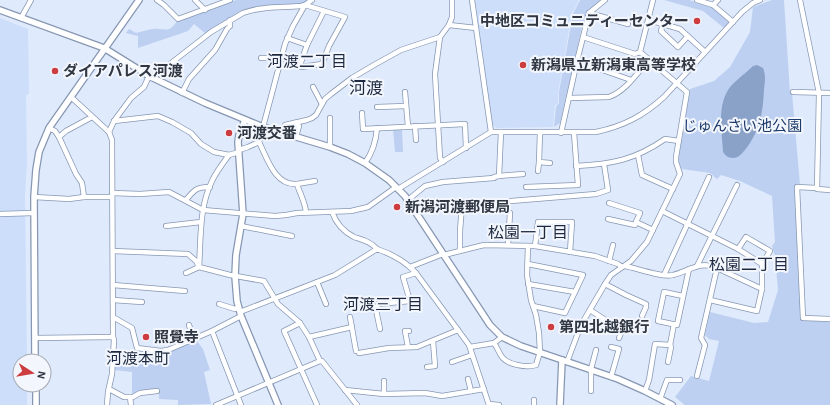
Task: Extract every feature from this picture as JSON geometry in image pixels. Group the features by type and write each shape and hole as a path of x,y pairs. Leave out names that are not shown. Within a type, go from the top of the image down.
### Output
{"street":[{"path":"21,18 31,0"},
{"path":"35,353 34,197 37,161 44,138 49,128 139,0"},
{"path":"156,0 164,5 178,19 230,0"},
{"path":"195,0 205,10"},
{"path":"312,0 305,5 287,38 259,142 277,176 287,183 292,185 315,181"},
{"path":"283,133 285,125 312,118 316,115 322,104 331,94 352,78 401,50 440,37 450,25 452,17 452,0"},
{"path":"472,0 491,132"},
{"path":"562,132 577,61 590,13 605,0"},
{"path":"640,52 653,0"},
{"path":"696,0 713,5 732,22"},
{"path":"713,5 718,0"},
{"path":"34,197 69,199 168,192 203,210 275,216 306,212 351,211 368,207 491,132 596,132 625,124 650,110 677,83 742,12 753,3 760,0"},
{"path":"800,0 819,93 817,188"},
{"path":"109,132 114,121 131,98 144,87 150,77 211,32 230,20 249,11 305,5 345,17 329,46 322,64 301,67 301,61 307,45 324,11"},
{"path":"0,10 104,48 150,77 182,93 245,120 263,127 330,147 365,163 389,180 408,200 490,325 502,337 521,346 591,369 645,391 672,405"},
{"path":"590,13 628,24"},
{"path":"182,93 189,79 215,50 230,26 230,20"},
{"path":"649,20 680,28 705,52"},
{"path":"663,23 661,31 678,47 688,36"},
{"path":"450,25 476,28"},
{"path":"440,37 435,74 440,158 443,162"},
{"path":"583,37 635,54 640,52"},
{"path":"287,38 307,45"},
{"path":"560,405 565,361 581,325 611,275 640,252 653,230 680,174 676,159 687,92 640,52"},
{"path":"261,58 282,58"},
{"path":"569,98 609,97 622,91 649,60"},
{"path":"577,61 631,80"},
{"path":"313,87 322,104"},
{"path":"405,92 408,126"},
{"path":"793,92 830,93"},
{"path":"70,97 109,132 112,140 114,340 112,374 107,405"},
{"path":"377,107 406,106"},
{"path":"362,113 363,129 438,124 465,124 466,148"},
{"path":"114,121 158,116 191,133 201,144 214,152 229,155 259,142"},
{"path":"60,137 66,131 92,117"},
{"path":"330,118 330,147"},
{"path":"245,120 239,135 242,226 236,255 236,294 240,312 278,405"},
{"path":"294,123 299,126 296,137"},
{"path":"415,126 416,140"},
{"path":"49,128 55,131 60,137 76,174 82,183 84,197"},
{"path":"365,163 374,145 377,128"},
{"path":"499,176 501,132"},
{"path":"538,171 540,132"},
{"path":"526,187 578,185 574,133"},
{"path":"576,166 604,164 638,155 665,139 679,141"},
{"path":"199,267 203,210 212,180 229,155"},
{"path":"638,155 642,174 673,189"},
{"path":"539,162 550,163"},
{"path":"460,251 462,205 596,194 608,190 604,164"},
{"path":"408,200 425,186 443,182 523,174"},
{"path":"664,275 709,177"},
{"path":"297,184 300,195 305,203 306,212"},
{"path":"698,266 737,185"},
{"path":"186,200 194,190 199,187 210,186"},
{"path":"830,190 797,187 804,318 830,319 830,314"},
{"path":"608,218 635,225 640,213 609,203"},
{"path":"662,211 738,249 762,264"},
{"path":"332,212 341,227 352,236 372,244 377,249 397,257 416,273 470,347 489,404 498,405"},
{"path":"0,214 34,213"},
{"path":"508,245 510,213"},
{"path":"166,226 201,222"},
{"path":"535,246 538,222 572,222 570,252"},
{"path":"636,222 653,230"},
{"path":"242,226 292,236"},
{"path":"710,300 757,310 762,289 762,264 770,251 746,237 738,249"},
{"path":"410,267 444,255 484,245 535,246 595,256 624,266 672,276 703,264 712,265 762,289"},
{"path":"610,261 613,245"},
{"path":"494,342 501,356 505,360 532,367 536,365 540,352 536,316 528,284 528,246"},
{"path":"114,317 132,328 138,348 161,352 212,331 240,312 335,275 377,249"},
{"path":"113,251 188,254 196,261 199,267"},
{"path":"528,264 583,275 565,313 533,306"},
{"path":"186,273 199,267 264,282 278,304 300,323 309,336 320,361 322,361 357,405"},
{"path":"697,376 705,345 701,338 717,268"},
{"path":"683,296 664,292 658,321 677,325 689,269"},
{"path":"380,328 376,310 378,304 410,301 403,278 416,273"},
{"path":"317,282 326,304"},
{"path":"528,284 575,292"},
{"path":"605,284 646,304 642,316"},
{"path":"113,285 185,291"},
{"path":"113,300 142,302"},
{"path":"219,304 240,312"},
{"path":"590,310 610,323 623,328 619,338"},
{"path":"350,317 357,352 388,348 416,347 458,330"},
{"path":"300,323 284,330 317,405"},
{"path":"668,362 674,324"},
{"path":"189,325 193,338"},
{"path":"309,336 352,327"},
{"path":"212,331 241,405"},
{"path":"408,347 405,331 409,331"},
{"path":"35,338 113,337"},
{"path":"470,347 494,342 502,337"},
{"path":"427,367 434,366 433,341"},
{"path":"645,391 649,380 655,344 670,345"},
{"path":"611,347 619,348 611,377"},
{"path":"591,391 591,369 596,350"},
{"path":"452,362 472,355"},
{"path":"216,405 320,361"},
{"path":"468,379 471,391"},
{"path":"660,399 667,380 680,380"},
{"path":"384,381 384,394"},
{"path":"109,389 124,397 133,397 140,393 157,391"},
{"path":"345,390 384,394 424,393 442,396 484,389"},
{"path":"36,393 36,405"},
{"path":"130,397 131,405"}],"shaded area":[{"name":"新潟県立新潟東高等学校","path":"475,0 579,0 572,14 558,93 558,103 555,106 553,127 496,128 492,124"},
{"path":"0,18 28,29 29,94 26,95 27,164 25,195 27,353 12,353 12,393 27,393 27,405 0,405"},
{"path":"757,65 763,68 765,76 763,106 760,121 754,136 745,150 740,156 733,158 723,152 721,120 722,104 728,90 733,84 753,66"}],"green space":[{"path":"236,0 308,0 288,6 249,8 232,16 206,34 194,24 188,31 138,48 138,36 126,33 129,29 136,33 152,29 166,30 171,28 177,21"},
{"path":"580,0 601,0 590,9 583,22 560,123 554,127 556,107 559,103 559,92 573,14"},
{"path":"664,0 689,0 712,7 729,22 724,28 703,11"},
{"name":"じゅんさい池公園","path":"772,0 784,0 790,93 792,93 800,185 795,185 801,318 802,320 830,322 830,405 685,405 675,397 691,376 709,381 719,341 709,339 705,335 710,312 754,323 768,322 778,290 775,256 772,246 775,242 772,196 740,181 721,175 717,179 710,173 682,169 677,158 682,141 690,89 714,81 730,67 750,32 753,7"},
{"path":"402,128 403,152 395,152 393,129"},
{"path":"196,340 203,349 210,370 204,372 211,404 178,405 178,400 159,399 159,390 132,396 132,372 114,370 115,363 133,364 135,357 139,358 140,352 169,352"}],"place":[{"name":"中地区コミュニティーセンター","path":"697,21"},
{"name":"新潟県立新潟東高等学校","path":"523,65"},
{"name":"ダイアパレス河渡","path":"55,71"},
{"name":"河渡交番","path":"229,133"},
{"name":"新潟河渡郵便局","path":"397,207"},
{"name":"第四北越銀行","path":"551,327"},
{"name":"照覺寺","path":"146,337"}],"district":[{"name":"河渡二丁目","path":"307,61"},
{"name":"河渡","path":"366,88"},
{"name":"松園一丁目","path":"528,232"},
{"name":"松園二丁目","path":"749,264"},
{"name":"河渡三丁目","path":"383,304"},
{"name":"河渡本町","path":"138,358"}]}
